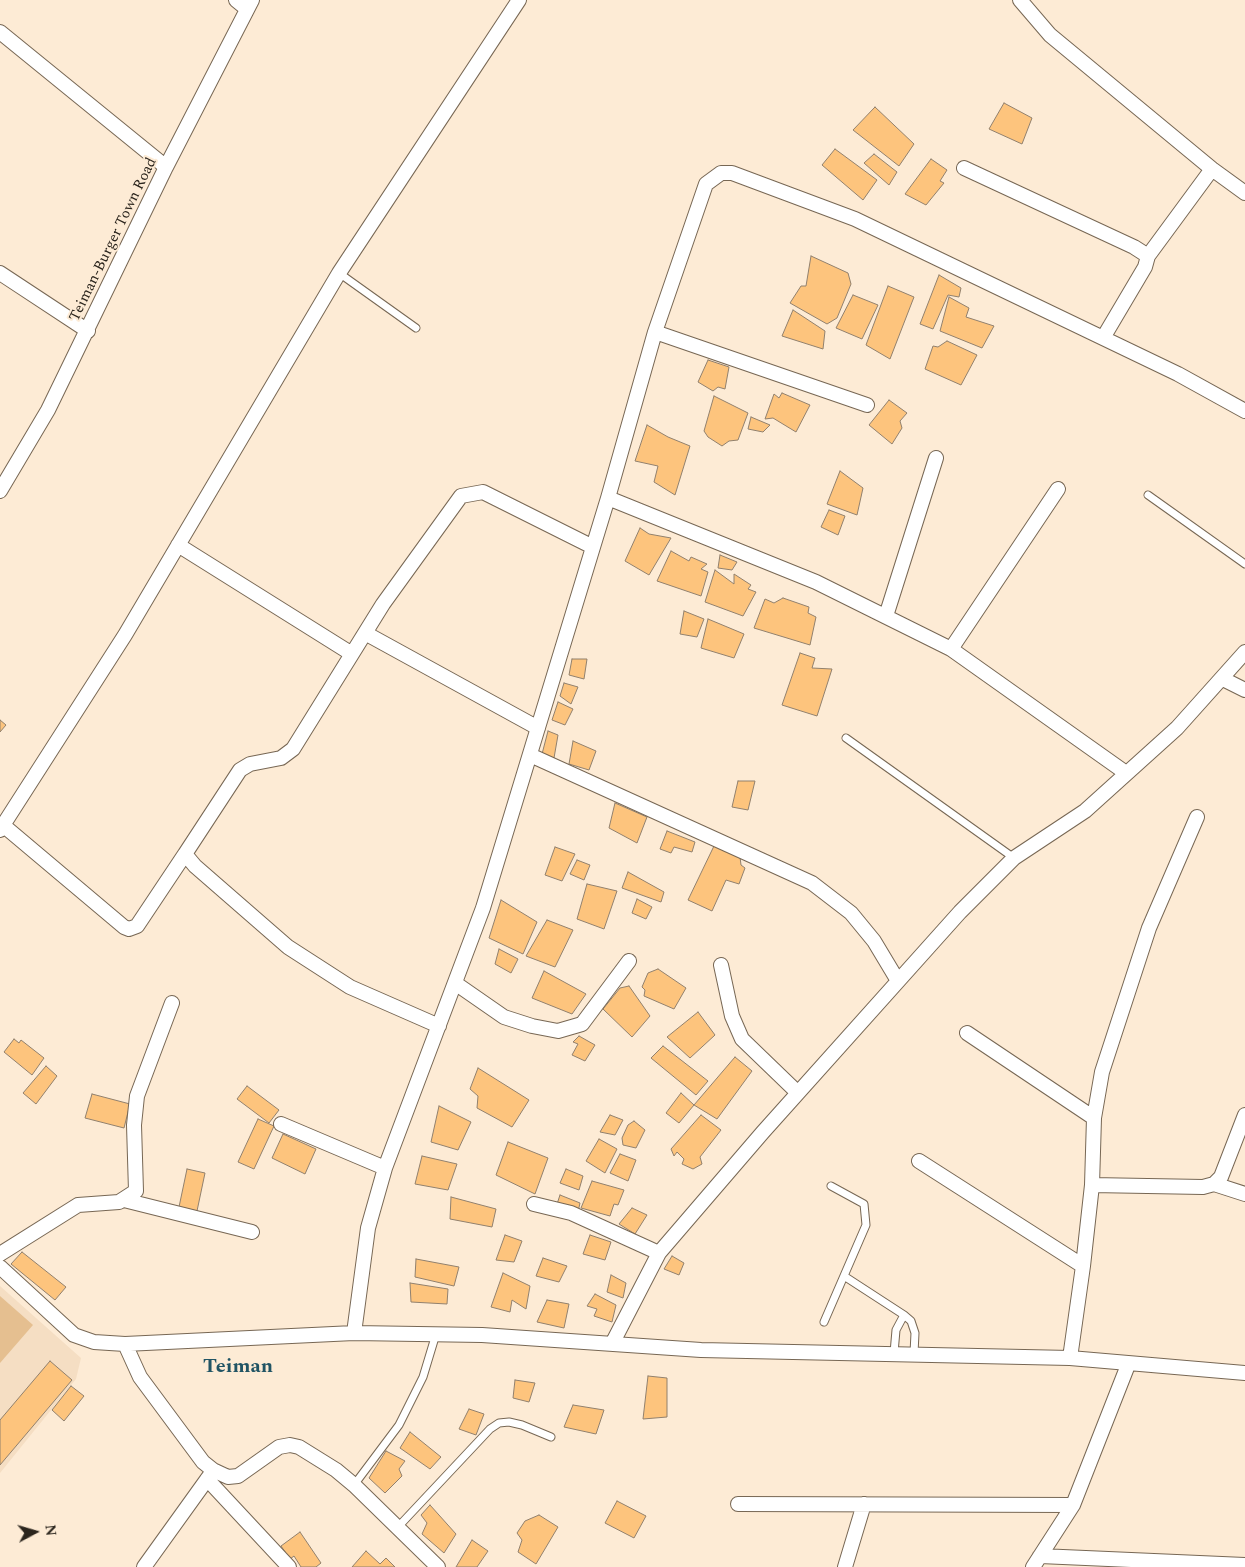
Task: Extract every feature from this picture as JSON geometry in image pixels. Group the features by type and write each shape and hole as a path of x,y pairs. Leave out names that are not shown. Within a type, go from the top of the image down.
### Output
{"street":[{"path":"236,0 249,4"},
{"path":"519,0 339,273 125,635 1,827 124,927 129,929 138,926 240,770 250,764 281,758 293,749 388,596 461,496 483,492 593,547"},
{"path":"1020,0 1050,34 1212,169 1245,193"},
{"name":"Teiman-Burger Town Road","path":"0,492 48,410 166,167 249,4"},
{"path":"0,32 166,167"},
{"path":"964,168 1134,247 1148,256"},
{"path":"1102,338 1145,267 1148,256 1212,169"},
{"path":"354,1333 368,1228 385,1168 483,908 608,498 655,332 706,184 721,173 732,173 855,220 1178,374 1245,411"},
{"path":"0,273 88,331"},
{"path":"655,332 867,405"},
{"path":"886,616 936,458"},
{"path":"951,649 1058,489"},
{"path":"608,498 816,582 951,649 1126,772"},
{"path":"178,545 352,654"},
{"path":"365,633 538,728"},
{"path":"612,1344 658,1253 960,912 1014,858 1085,811 1177,728 1223,679 1245,652"},
{"path":"1223,679 1245,690"},
{"path":"530,755 812,883 851,913 874,941 898,982"},
{"path":"1070,1358 1092,1185 1094,1118 1102,1072 1149,928 1197,817"},
{"path":"185,854 195,866 288,947 350,987 439,1026"},
{"path":"455,984 504,1017 532,1026 558,1030 582,1024 629,961"},
{"path":"721,965 732,1016 742,1039 798,1093"},
{"path":"124,1200 136,1191 134,1125 137,1096 172,1003"},
{"path":"967,1033 1094,1118"},
{"path":"1092,1185 1202,1187 1214,1184 1221,1177 1245,1115"},
{"path":"280,1124 385,1168"},
{"path":"919,1161 1083,1266"},
{"path":"1214,1184 1245,1194"},
{"path":"0,1254 78,1205 124,1200 252,1232"},
{"path":"534,1204 571,1213 658,1253"},
{"path":"0,1266 74,1335 94,1342 125,1344 354,1333 482,1335 701,1350 914,1353 1070,1358 1128,1365 1245,1373"},
{"path":"125,1344 140,1377 210,1474 289,1567"},
{"path":"1036,1561 1073,1505 1128,1365"},
{"path":"210,1474 228,1477 238,1476 279,1447 299,1447 336,1470 354,1485 438,1567"},
{"path":"144,1567 210,1474"},
{"path":"738,1504 1073,1505"},
{"path":"846,1567 864,1504"},
{"path":"1036,1561 1245,1565"}],"lane":[{"path":"339,273 416,328"},
{"path":"1148,495 1245,564"},
{"path":"846,738 1014,858"},
{"path":"824,1322 866,1225 866,1208 864,1204 831,1186"},
{"path":"844,1276 911,1321 915,1333 914,1353"},
{"path":"894,1353 896,1330 904,1315"},
{"path":"354,1485 399,1425 423,1377 436,1334"},
{"path":"397,1528 490,1429 499,1423 508,1422 522,1425 550,1437"}],"shaded area":[{"path":"0,1286 81,1358 76,1379 0,1473"},
{"path":"0,1296 33,1325 0,1363"}],"building":[{"path":"1004,103 1032,118 1022,144 989,129"},
{"path":"875,107 914,144 899,166 853,130"},
{"path":"835,149 877,180 863,200 822,165"},
{"path":"874,154 897,172 889,185 864,163"},
{"path":"931,159 947,170 940,181 944,183 926,205 905,194"},
{"path":"811,256 848,273 851,284 837,318 827,324 790,303 801,286 806,286"},
{"path":"939,275 961,288 959,297 948,295 933,329 920,324"},
{"path":"888,286 914,297 890,359 866,345"},
{"path":"853,295 878,305 862,339 836,328"},
{"path":"949,297 969,308 966,317 994,326 982,348 940,331"},
{"path":"793,310 825,331 823,349 782,336"},
{"path":"947,341 977,355 961,385 925,369 933,346 938,347"},
{"path":"708,360 729,367 725,389 718,387 713,391 698,382"},
{"path":"782,393 810,405 796,432 773,418 765,419 774,394 779,398"},
{"path":"714,396 748,413 738,440 729,441 722,446 708,437 704,431"},
{"path":"889,400 907,413 900,421 902,428 892,444 869,425"},
{"path":"751,417 770,425 763,432 748,429"},
{"path":"647,425 668,437 690,446 675,495 654,482 658,466 635,461"},
{"path":"840,471 863,488 857,515 827,504"},
{"path":"829,510 845,516 838,535 821,527"},
{"path":"640,528 649,534 671,538 649,575 625,561"},
{"path":"671,551 689,561 691,557 707,564 701,569 708,572 701,596 657,581"},
{"path":"720,555 737,562 732,570 718,568"},
{"path":"715,570 734,584 734,574 751,585 748,589 756,592 743,616 705,602"},
{"path":"783,598 809,607 808,613 816,617 810,645 754,628 765,599 774,603"},
{"path":"684,611 704,619 697,637 680,634"},
{"path":"708,619 744,634 734,658 701,648"},
{"path":"800,653 815,658 812,668 832,669 817,716 782,705"},
{"path":"572,659 587,659 584,679 569,675"},
{"path":"564,683 578,687 571,704 560,696"},
{"path":"558,702 573,709 565,725 552,720"},
{"path":"0,720 6,725 0,732"},
{"path":"548,731 558,735 554,758 542,754"},
{"path":"573,741 596,751 589,770 569,764"},
{"path":"738,781 755,781 748,810 732,807"},
{"path":"615,803 647,817 637,843 609,828"},
{"path":"667,831 695,842 692,852 674,847 671,853 660,849"},
{"path":"714,846 740,857 741,865 745,868 739,884 726,880 712,911 688,900"},
{"path":"555,847 575,854 562,881 545,875"},
{"path":"577,860 590,865 584,880 570,874"},
{"path":"628,872 664,892 661,902 622,888"},
{"path":"587,884 617,891 604,929 577,919"},
{"path":"637,899 652,907 646,919 632,913"},
{"path":"501,900 537,922 523,954 489,938"},
{"path":"547,920 573,930 555,967 526,956"},
{"path":"499,949 518,959 511,973 495,964"},
{"path":"658,969 686,988 674,1009 644,996 645,990 642,987 648,973"},
{"path":"544,971 586,994 572,1014 532,998"},
{"path":"629,986 650,1016 632,1037 603,1009 620,988"},
{"path":"698,1012 715,1035 690,1058 667,1037"},
{"path":"579,1036 595,1045 585,1061 572,1055 578,1044 573,1042"},
{"path":"14,1039 19,1043 21,1040 44,1058 32,1075 4,1052"},
{"path":"663,1046 708,1081 696,1095 651,1058"},
{"path":"735,1057 752,1071 717,1119 694,1105"},
{"path":"46,1066 57,1076 36,1104 23,1093"},
{"path":"478,1068 529,1100 512,1127 477,1108 478,1096 470,1089"},
{"path":"247,1086 279,1110 269,1123 237,1099"},
{"path":"681,1093 694,1105 679,1123 666,1113"},
{"path":"92,1094 130,1104 124,1128 85,1118"},
{"path":"439,1106 471,1122 458,1150 431,1142"},
{"path":"610,1115 623,1120 615,1135 600,1132"},
{"path":"701,1115 721,1130 700,1157 702,1164 693,1169 682,1164 684,1159 677,1152 674,1156 671,1149"},
{"path":"258,1119 274,1126 254,1169 238,1162"},
{"path":"634,1121 645,1130 636,1148 623,1145 622,1138 628,1125"},
{"path":"283,1134 316,1149 305,1174 272,1158"},
{"path":"599,1139 617,1149 605,1173 586,1161"},
{"path":"508,1142 548,1158 535,1194 496,1175"},
{"path":"620,1154 636,1160 628,1181 610,1173"},
{"path":"422,1156 457,1164 448,1190 415,1184"},
{"path":"187,1169 205,1173 197,1211 179,1207"},
{"path":"566,1169 583,1176 579,1190 560,1183"},
{"path":"592,1181 624,1190 618,1205 614,1204 610,1216 581,1208"},
{"path":"560,1195 580,1203 578,1212 557,1204"},
{"path":"451,1197 496,1209 492,1227 450,1219"},
{"path":"632,1208 647,1215 635,1234 619,1224"},
{"path":"505,1235 522,1241 514,1262 496,1260"},
{"path":"590,1235 611,1242 605,1260 583,1254"},
{"path":"22,1252 66,1287 55,1300 11,1264"},
{"path":"672,1256 684,1263 679,1275 664,1269"},
{"path":"543,1258 567,1266 559,1282 536,1276"},
{"path":"416,1259 459,1267 454,1286 415,1277"},
{"path":"503,1273 530,1286 526,1309 512,1300 510,1312 491,1307"},
{"path":"611,1275 626,1283 623,1298 607,1292"},
{"path":"410,1283 448,1289 447,1304 411,1302"},
{"path":"595,1294 616,1305 612,1322 594,1316 597,1309 587,1306"},
{"path":"547,1300 569,1304 564,1328 537,1322"},
{"path":"50,1361 72,1380 0,1465 0,1420"},
{"path":"648,1376 667,1378 667,1417 643,1419"},
{"path":"515,1380 535,1383 529,1402 513,1398"},
{"path":"71,1386 84,1396 64,1421 52,1410"},
{"path":"573,1405 604,1410 596,1434 564,1427"},
{"path":"469,1409 484,1414 476,1435 459,1429"},
{"path":"410,1432 441,1457 430,1469 400,1448"},
{"path":"386,1451 405,1461 399,1469 402,1476 385,1493 369,1478"},
{"path":"617,1501 646,1516 634,1538 605,1523"},
{"path":"430,1505 456,1534 444,1553 422,1534 427,1523 421,1515"},
{"path":"539,1515 558,1527 536,1564 518,1552 522,1540 517,1533 525,1521"},
{"path":"300,1532 321,1563 316,1567 301,1567 294,1556 290,1559 281,1546"},
{"path":"472,1540 488,1551 477,1567 456,1567"},
{"path":"366,1551 380,1564 386,1558 395,1567 352,1567"}],"district":[{"name":"Teiman","path":"238,1368"}]}
